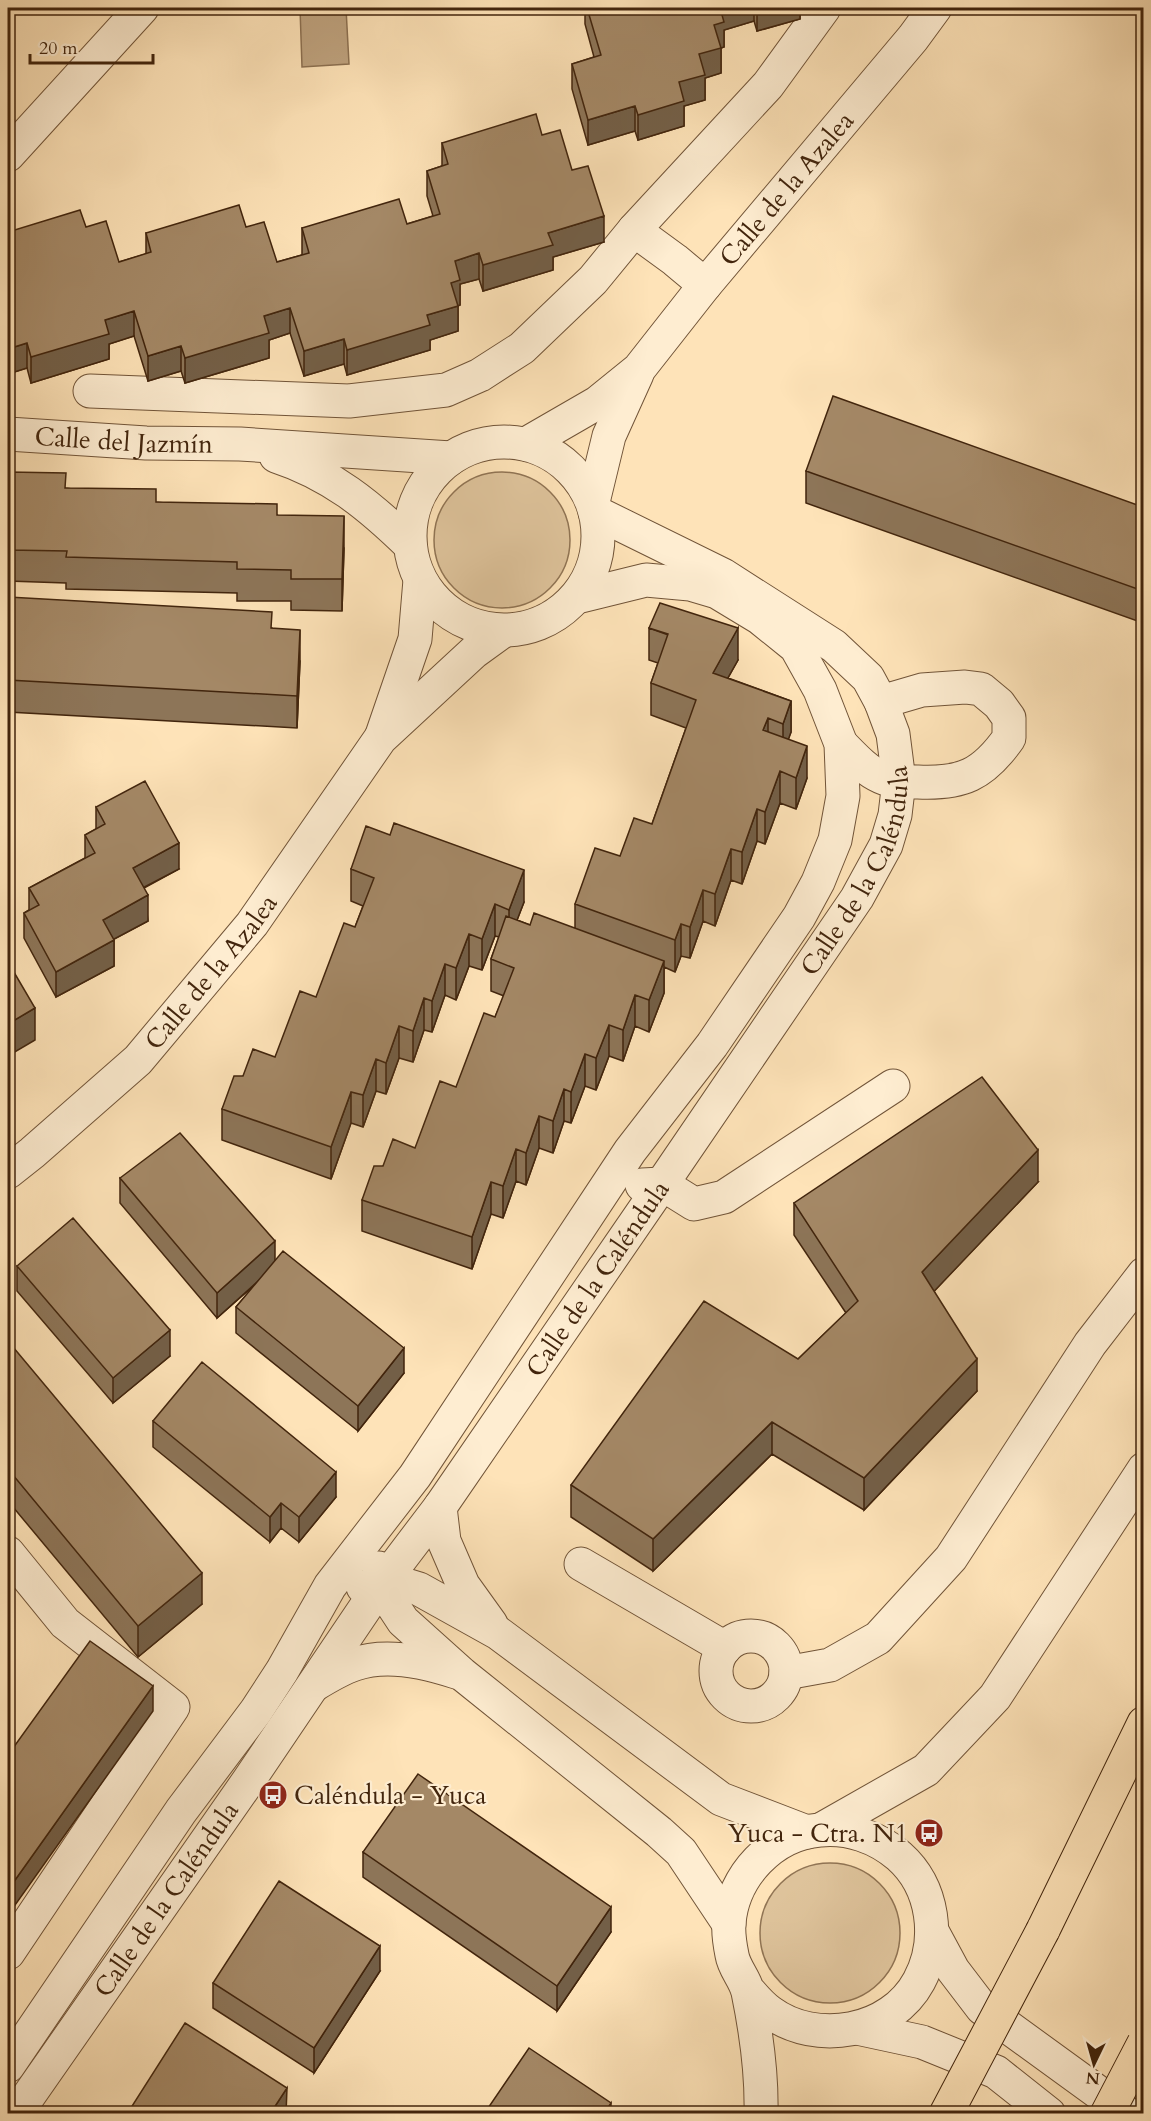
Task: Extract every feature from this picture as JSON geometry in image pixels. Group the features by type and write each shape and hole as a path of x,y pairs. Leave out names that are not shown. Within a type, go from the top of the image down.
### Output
{"highway":[{"path":"946,2114 1043,1930 1143,1723"},
{"path":"1107,2114 1143,2043"}],"street":[{"path":"8,155 142,8"},
{"path":"90,391 349,401 446,390 480,375 522,348 593,280 634,230 768,85 824,8"},
{"name":"Calle de la Azalea","path":"526,444 597,403 639,369 705,285 913,38 935,8"},
{"path":"634,230 705,285"},
{"name":"Calle de la Azalea","path":"594,507 609,436 639,369"},
{"name":"Calle del Jazmín","path":"8,434 146,444 240,444 451,459"},
{"path":"500,442 526,444 556,457 578,476 594,507 599,535 593,570 577,597 558,615 535,626 503,631 468,624 444,609 420,580 410,545 411,520 417,499 432,475 451,459 472,447 500,442"},
{"name":"Calle del Jazmín","path":"240,444 303,465 330,479 384,520 410,545"},
{"name":"Calle de la Caléndula","path":"16,2114 249,1780 380,1586 440,1507 662,1184 857,898 886,845 895,815 899,781 893,734 881,702 862,671 834,646 723,575 594,507"},
{"name":"Calle de la Azalea","path":"380,740 415,639 420,580"},
{"name":"Calle de la Caléndula","path":"8,2066 181,1811 256,1711 282,1671 330,1586 415,1476 630,1151 712,1045 799,917 818,882 835,840 843,796 841,744 820,690 796,647 760,618 717,592 690,584 646,580 577,597"},
{"name":"Calle de la Azalea","path":"8,1172 138,1060 252,924 380,740 474,652 503,631"},
{"path":"841,744 859,763 881,777 899,781 941,783 965,778 981,769 1009,738 1009,718 999,704 981,689 965,687 922,690 881,702"},
{"path":"662,1184 654,1162 655,1149 712,1045"},
{"path":"531,1302 616,1197 645,1183 662,1184 694,1204 724,1197 893,1086"},
{"path":"786,1673 830,1665 878,1638 951,1558 1090,1344 1143,1274"},
{"path":"761,2114 762,2083 747,1989 732,1958 729,1924 736,1892 753,1865 777,1844 814,1830 926,1770 995,1696 1143,1468"},
{"path":"415,1476 382,1549 378,1569 380,1586 403,1621 462,1674 681,1852 729,1924"},
{"path":"440,1507 444,1541 463,1586 498,1633"},
{"path":"8,1553 64,1623 173,1707 8,1953"},
{"path":"581,1564 725,1648"},
{"path":"282,1671 347,1595 363,1586 406,1585 419,1589 498,1633 721,1799 814,1830 846,1830 869,1837 890,1848 908,1864 927,1900 932,1931 929,1957 919,1982 903,2002 882,2018 857,2028 826,2033 796,2026 769,2012 747,1989"},
{"path":"743,1637 764,1639 781,1652 786,1673 777,1695 767,1703 744,1706 732,1701 724,1693 718,1683 716,1671 718,1659 725,1648 733,1641 743,1637"},
{"path":"310,1688 338,1671 358,1663 378,1660 428,1663 462,1674"},
{"path":"932,1931 953,1970 982,2008 1128,2114"},
{"path":"857,2028 922,2042 996,2072 1049,2114"}],"shaded area":[{"path":"300,8 346,8 349,64 302,67"},
{"path":"502,472 528,477 550,492 565,514 570,540 565,566 550,588 528,603 502,608 476,603 454,588 439,566 434,540 439,514 454,492 476,477"},
{"path":"830,1863 857,1869 869,1875 879,1884 888,1894 894,1906 900,1933 894,1960 888,1972 879,1982 869,1991 857,1997 830,2003 803,1997 791,1991 781,1982 772,1972 766,1960 760,1933 766,1906 772,1894 781,1884 791,1875 803,1869"}],"building":[{"path":"587,8 720,8 724,22 714,25 721,48 699,54 705,75 679,82 684,101 638,115 635,106 588,120 572,64 601,55"},
{"path":"536,114 542,135 560,130 572,170 588,166 604,216 548,233 553,245 483,265 479,253 455,261 460,280 451,283 458,306 427,315 430,325 347,350 344,339 304,351 290,308 264,316 269,333 185,358 181,346 148,356 134,311 105,320 109,334 31,357 27,343 8,349 8,232 80,210 86,227 106,221 119,262 151,252 146,233 239,205 246,227 264,222 277,262 309,253 302,228 399,199 407,224 440,214 427,171 448,164 442,143"},
{"path":"833,396 1143,507 1143,591 806,471"},
{"path":"8,472 66,473 65,488 156,489 156,502 277,504 277,515 344,516 342,579 291,579 291,570 237,569 237,562 66,557 67,551 8,550"},
{"path":"8,597 272,612 271,628 300,630 297,696 8,680"},
{"path":"660,603 738,628 713,673 791,701 783,724 768,718 763,730 807,746 796,778 780,771 765,812 757,809 742,852 731,849 715,894 703,890 690,927 681,924 675,940 575,904 595,848 620,856 634,818 652,824 696,700 651,683 668,634 649,628"},
{"path":"145,781 179,843 133,868 148,895 103,920 114,940 56,972 24,913 39,905 29,888 95,853 85,835 105,824 96,807"},
{"path":"394,823 524,870 509,910 495,904 482,939 469,934 456,968 445,964 432,1001 424,998 413,1031 399,1026 386,1063 376,1059 363,1095 351,1092 331,1147 222,1109 234,1076 243,1076 253,1049 275,1057 300,991 316,997 344,923 355,927 374,878 351,869 366,826 390,835"},
{"path":"534,913 664,961 649,1000 635,995 623,1030 609,1025 596,1058 585,1054 571,1092 564,1089 553,1121 539,1116 526,1153 516,1149 503,1186 491,1182 472,1237 362,1200 374,1166 383,1166 393,1139 415,1148 440,1081 456,1087 484,1013 495,1017 514,968 491,959 506,916 530,925"},
{"path":"8,962 35,1008 8,1024"},
{"path":"982,1077 1038,1150 922,1272 977,1359 864,1478 772,1422 653,1539 571,1485 704,1301 798,1359 858,1301 794,1203"},
{"path":"180,1133 275,1241 217,1293 120,1178"},
{"path":"73,1218 170,1330 113,1378 17,1266"},
{"path":"283,1251 404,1348 358,1406 236,1307"},
{"path":"8,1341 202,1573 138,1626 8,1469"},
{"path":"202,1362 336,1472 299,1517 281,1503 270,1517 153,1421"},
{"path":"90,1641 153,1686 8,1890 8,1755"},
{"path":"418,1774 611,1907 557,1986 363,1852"},
{"path":"279,1881 380,1946 314,2048 213,1983"},
{"path":"185,2023 287,2088 270,2114 127,2114"},
{"path":"529,2048 611,2103 604,2114 484,2114"}],"place":[{"name":"Caléndula - Yuca","path":"273,1795"},
{"name":"Yuca - Ctra. N1","path":"929,1833"}]}
